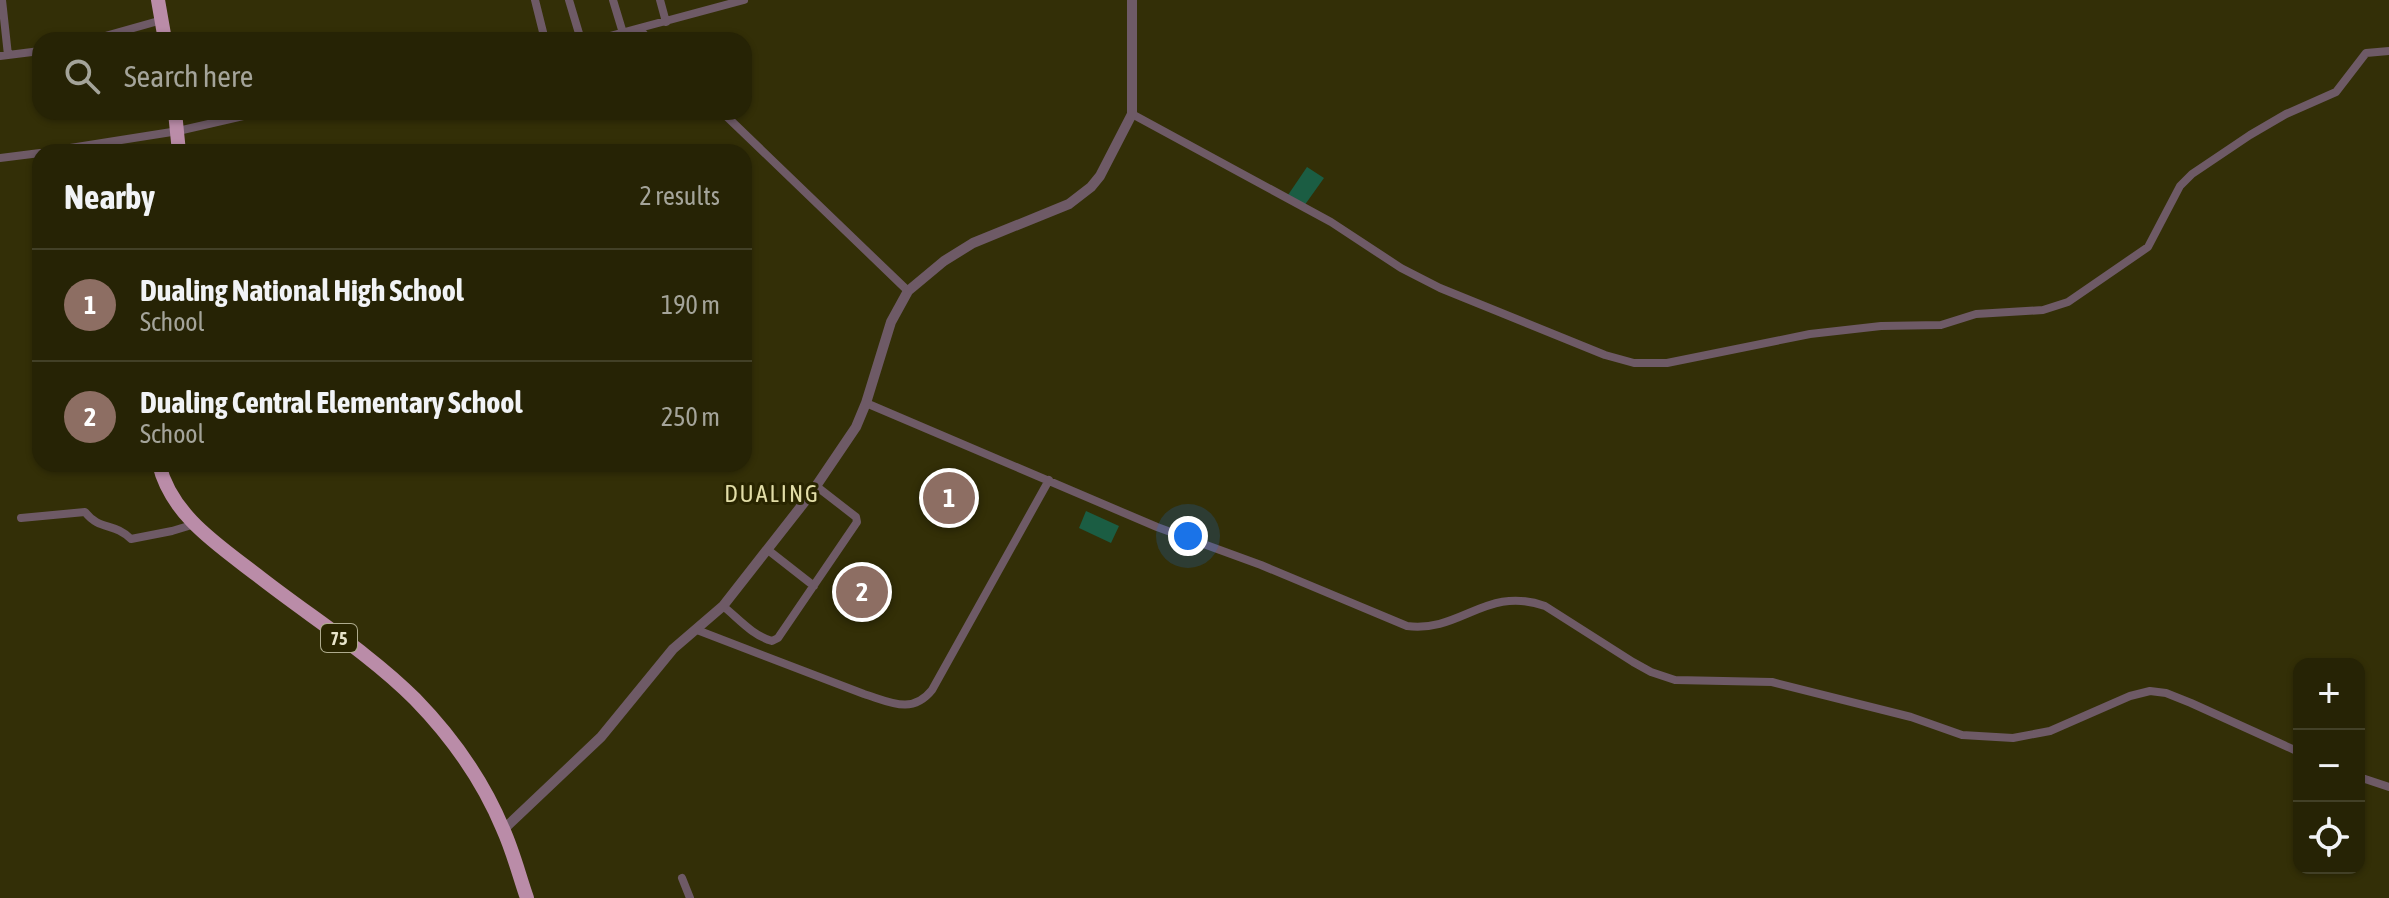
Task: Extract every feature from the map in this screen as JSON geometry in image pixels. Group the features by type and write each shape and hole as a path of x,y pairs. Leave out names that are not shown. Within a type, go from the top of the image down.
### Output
{"highway":[{"path":"158,0 164,32"},
{"path":"176,120 179,144"},
{"name":"75","path":"162,472 171,496 195,524 391,677 415,700 462,756 504,829 527,898"}],"street":[{"path":"2,0 4,55 32,52"},
{"path":"535,0 543,32"},
{"path":"569,0 579,32"},
{"path":"613,0 623,32"},
{"path":"660,0 666,22"},
{"path":"627,32 744,0"},
{"path":"504,829 601,737 663,660 723,606 768,550 845,447 866,403 891,322 908,291 944,261 973,243 1055,211 1079,197 1100,176 1132,114 1132,0"},
{"path":"119,32 162,20"},
{"path":"639,29 642,32"},
{"path":"1132,114 1331,222 1401,268 1440,288 1605,355 1634,363 1667,363 1810,334 1881,326 1941,325 1976,314 2043,310 2068,302 2148,247 2180,186 2192,174 2262,128 2336,92 2366,53 2389,51"},
{"path":"94,144 226,120"},
{"path":"730,120 908,291"},
{"path":"0,158 32,153"},
{"path":"866,403 1157,527 1336,595 1407,626 1422,628 1491,604 1512,599 1528,600 1545,606 1642,667 1675,680 1780,684 1919,719 1962,735 2002,738 2050,731 2130,696 2150,691 2166,693 2191,703 2293,749"},
{"path":"697,630 864,694 905,705 923,701 962,638 1049,480"},
{"path":"723,606 751,631 772,641 778,638 857,522 856,517 816,486"},
{"path":"21,518 85,512 92,521 123,530 131,539 195,524"},
{"path":"768,550 814,586"},
{"path":"2365,779 2389,787"},
{"path":"682,878 690,898"}],"green space":[{"path":"1307,167 1324,178 1304,206 1288,195"},
{"path":"1086,511 1119,526 1111,543 1079,528"}],"place":[{"name":"Dualing National High School","path":"949,498"},
{"name":"Dualing Central Elementary School","path":"862,592"}],"district":[{"name":"DUALING","path":"772,493"}]}
